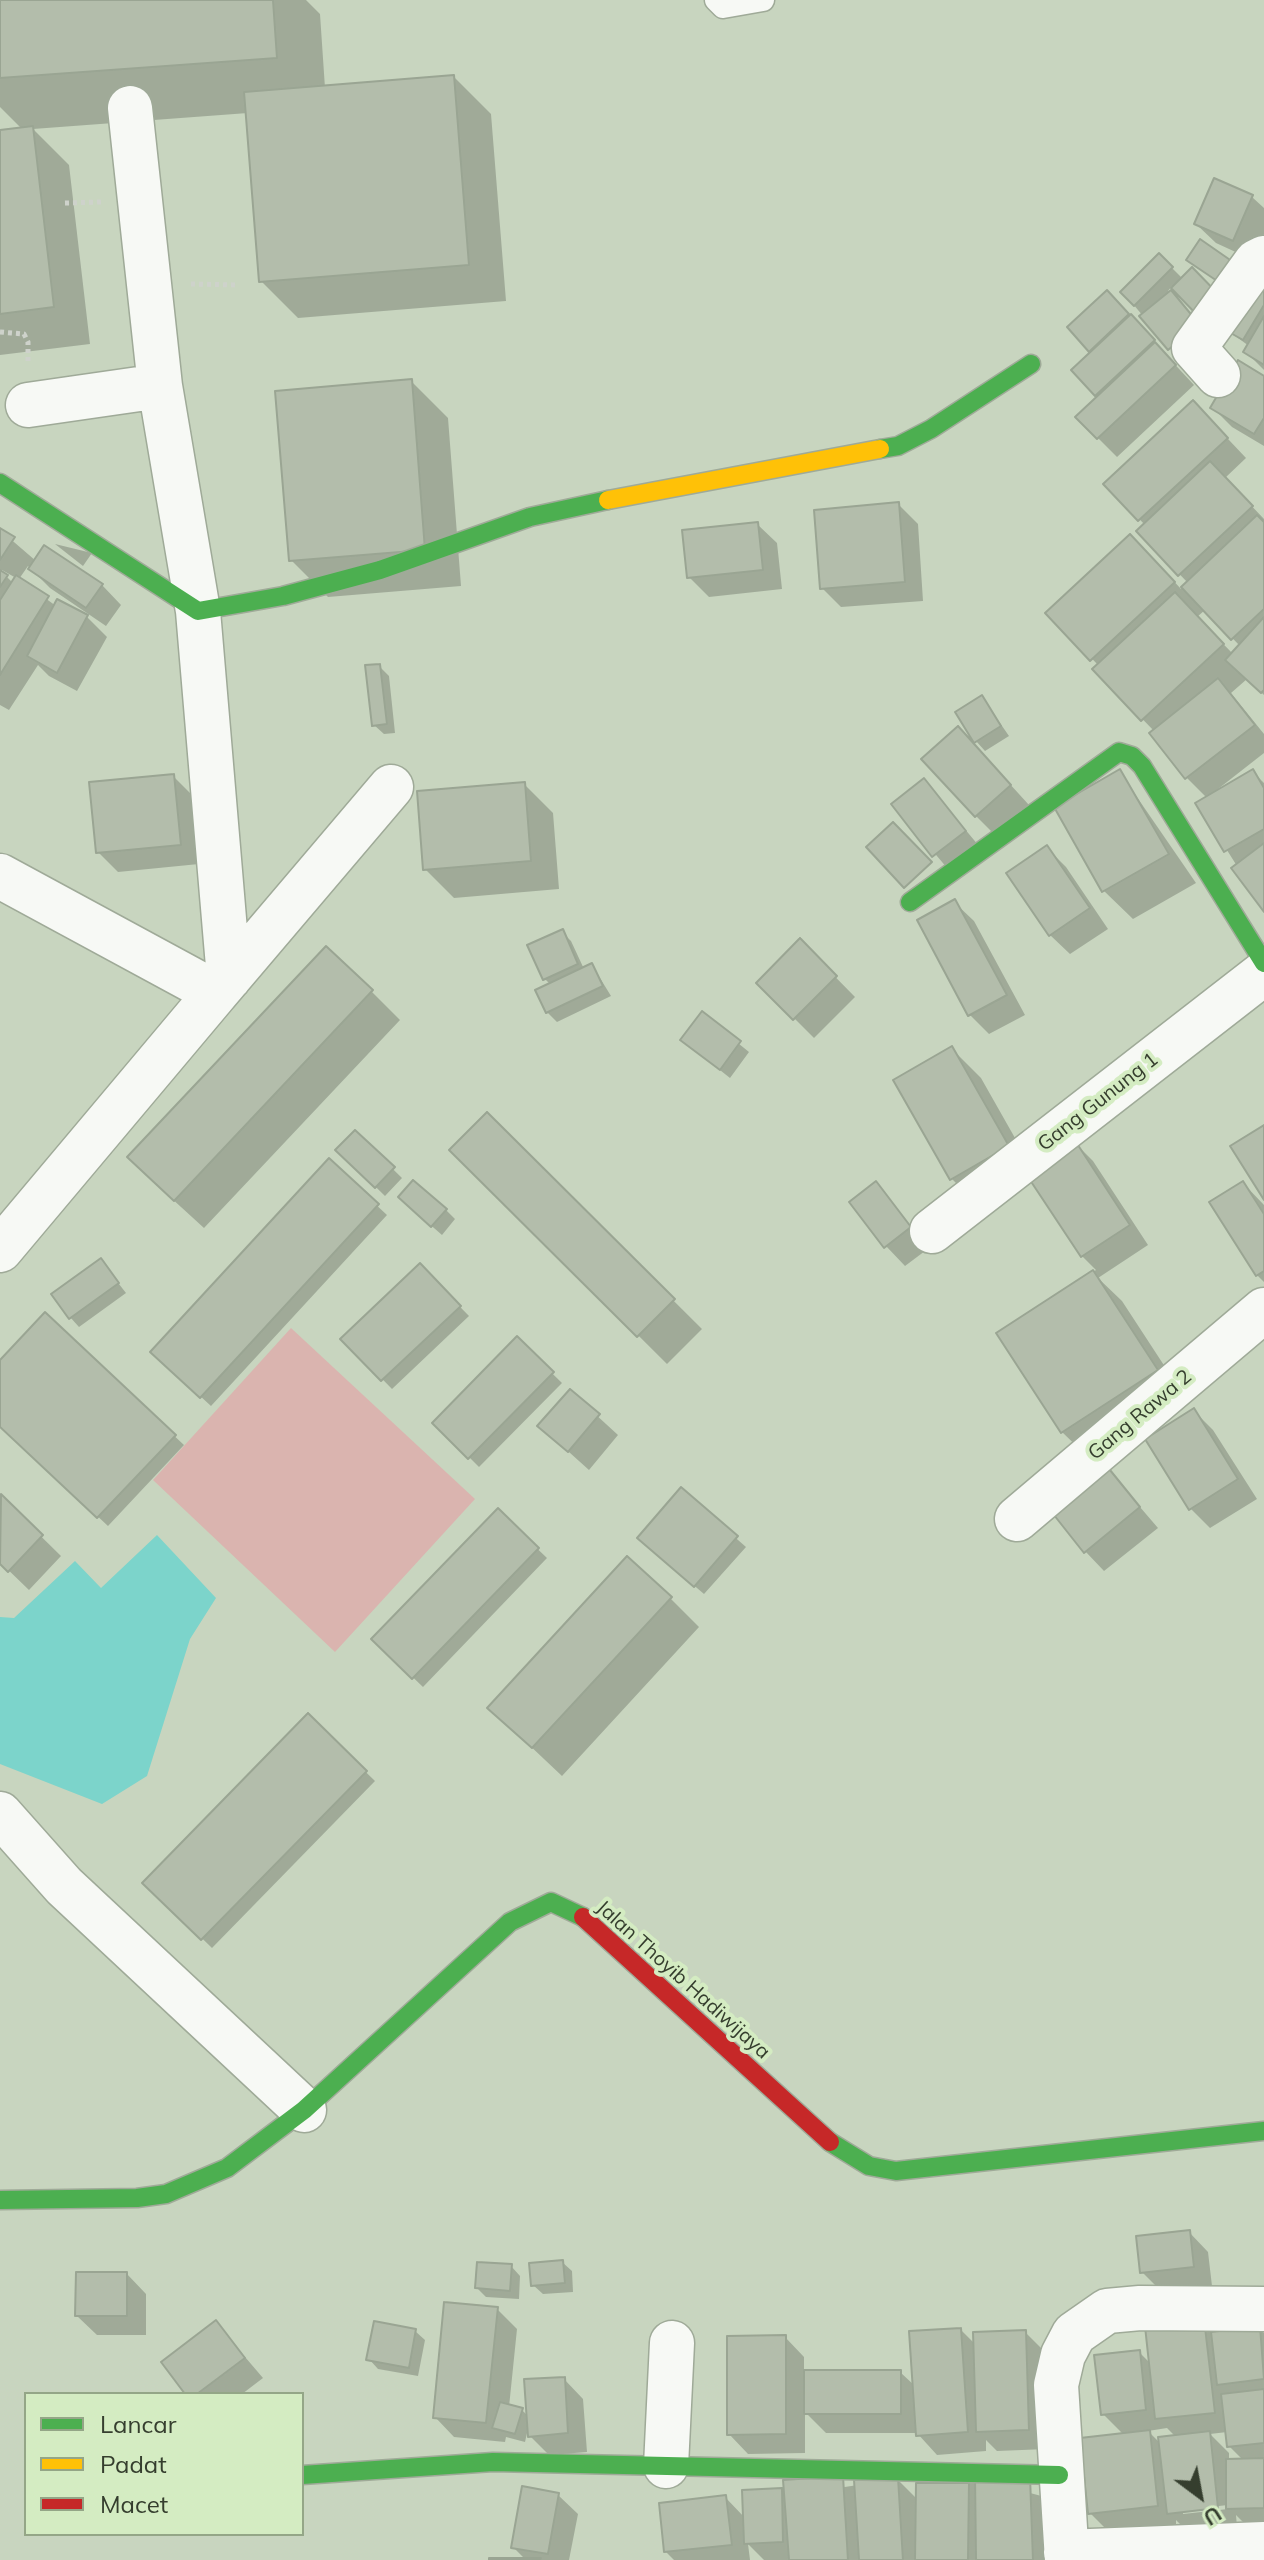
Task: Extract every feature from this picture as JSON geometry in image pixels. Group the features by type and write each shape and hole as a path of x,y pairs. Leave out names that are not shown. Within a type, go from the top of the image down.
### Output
{"street":[{"path":"130,108 160,386 198,611 223,986"},
{"path":"1218,375 1194,348 1256,262 1264,258"},
{"path":"0,483 198,611 283,596 380,570 530,517 584,504 898,446 931,429 1031,364"},
{"path":"28,405 160,386"},
{"path":"910,902 1119,752 1132,756 1142,766 1264,963"},
{"path":"0,1250 391,787"},
{"path":"0,876 223,986"},
{"name":"Gang Gunung 1","path":"932,1231 1264,973"},
{"name":"Gang Rawa 2","path":"1017,1519 1264,1310"},
{"path":"0,1814 64,1886 304,2110"},
{"name":"Jalan Thoyib Hadiwijaya","path":"0,2200 124,2199 166,2194 227,2168 304,2110 510,1922 551,1902 583,1917 820,2136 869,2166 896,2171 927,2170 1264,2131"},
{"path":"1264,2309 1107,2311 1074,2334 1063,2355 1056,2385 1066,2556 1264,2544"},
{"path":"666,2466 672,2343"},
{"path":"304,2475 493,2462 1059,2475"}],"lane":[{"path":"716,0 723,7 763,0"}],"shaded area":[{"path":"291,1328 475,1499 335,1652 153,1480"}],"water":[{"path":"157,1535 216,1598 190,1639 147,1776 102,1804 0,1764 0,1617 14,1618 75,1561 101,1588"}],"building":[{"path":"0,0 273,0 277,58 0,78"},
{"path":"454,75 469,265 259,282 244,92"},
{"path":"33,126 54,307 0,314 0,130"},
{"path":"1214,178 1253,195 1233,241 1194,224"},
{"path":"1200,239 1246,271 1232,291 1186,260"},
{"path":"1159,253 1173,267 1134,306 1120,292"},
{"path":"1192,267 1222,298 1200,318 1171,288"},
{"path":"1264,279 1264,305 1243,340 1220,327"},
{"path":"1107,290 1129,314 1089,352 1067,327"},
{"path":"1171,290 1199,324 1168,350 1139,316"},
{"path":"1131,314 1155,340 1095,396 1071,370"},
{"path":"1264,316 1264,365 1243,352"},
{"path":"1155,342 1176,365 1097,439 1075,417"},
{"path":"1238,360 1264,376 1264,418 1254,434 1210,408"},
{"path":"412,379 425,550 289,561 275,391"},
{"path":"1193,400 1228,438 1138,521 1103,484"},
{"path":"1210,461 1253,506 1178,576 1136,531"},
{"path":"899,502 905,582 820,589 814,510"},
{"path":"1257,515 1264,522 1264,609 1231,640 1181,587"},
{"path":"758,522 763,570 687,578 682,530"},
{"path":"0,528 15,537 0,560"},
{"path":"1130,534 1175,582 1090,661 1045,613"},
{"path":"44,545 103,584 86,608 28,569"},
{"path":"0,570 8,575 0,587"},
{"path":"16,575 49,596 0,675 0,600"},
{"path":"1175,592 1224,644 1141,721 1092,669"},
{"path":"57,599 88,615 57,673 27,656"},
{"path":"1264,617 1264,690 1261,693 1225,660"},
{"path":"380,664 387,724 372,726 365,665"},
{"path":"1218,678 1255,725 1185,779 1149,733"},
{"path":"982,695 1001,726 974,743 955,712"},
{"path":"958,726 1011,785 975,817 921,759"},
{"path":"1120,769 1169,854 1102,892 1054,807"},
{"path":"1253,769 1264,788 1264,829 1224,852 1195,803"},
{"path":"174,774 181,845 96,853 89,782"},
{"path":"924,778 966,831 932,857 891,804"},
{"path":"525,782 531,861 423,870 417,791"},
{"path":"893,822 932,862 904,888 866,847"},
{"path":"1264,843 1264,912 1231,868"},
{"path":"1047,845 1090,908 1049,936 1006,873"},
{"path":"955,899 1007,995 968,1016 917,920"},
{"path":"563,929 578,964 543,980 527,945"},
{"path":"800,938 837,976 793,1020 756,983"},
{"path":"326,946 373,990 174,1201 127,1157"},
{"path":"592,963 603,986 546,1013 535,990"},
{"path":"702,1011 741,1041 720,1070 680,1040"},
{"path":"952,1046 1009,1146 950,1180 893,1080"},
{"path":"487,1112 675,1299 637,1337 449,1150"},
{"path":"1264,1125 1264,1200 1230,1146"},
{"path":"355,1130 395,1167 375,1188 335,1150"},
{"path":"1074,1139 1130,1225 1081,1257 1024,1171"},
{"path":"329,1158 379,1204 200,1398 150,1352"},
{"path":"413,1180 447,1209 431,1227 398,1197"},
{"path":"876,1181 911,1227 884,1248 849,1202"},
{"path":"1243,1181 1264,1214 1264,1271 1256,1276 1209,1202"},
{"path":"101,1258 119,1283 69,1319 51,1294"},
{"path":"420,1263 461,1306 381,1381 340,1339"},
{"path":"1093,1270 1158,1370 1061,1433 996,1333"},
{"path":"45,1312 176,1435 97,1518 0,1427 0,1360"},
{"path":"517,1336 554,1372 468,1459 432,1423"},
{"path":"570,1389 600,1414 568,1452 537,1426"},
{"path":"1194,1408 1238,1479 1189,1510 1145,1439"},
{"path":"1097,1454 1140,1507 1084,1553 1050,1510"},
{"path":"681,1487 738,1536 694,1587 637,1538"},
{"path":"1,1494 43,1535 8,1572 0,1564"},
{"path":"498,1508 539,1548 412,1679 371,1639"},
{"path":"627,1556 672,1597 532,1748 487,1708"},
{"path":"308,1713 367,1771 201,1940 142,1883"},
{"path":"1190,2230 1194,2267 1140,2273 1136,2236"},
{"path":"563,2260 565,2283 531,2286 529,2263"},
{"path":"477,2262 512,2264 510,2291 475,2288"},
{"path":"76,2272 127,2272 127,2316 75,2316"},
{"path":"444,2302 498,2307 486,2423 433,2418"},
{"path":"1203,2310 1215,2413 1155,2419 1144,2317"},
{"path":"216,2320 245,2358 200,2392 184,2392 161,2362"},
{"path":"374,2321 416,2329 409,2368 366,2360"},
{"path":"1260,2326 1264,2379 1217,2385 1211,2332"},
{"path":"961,2328 968,2432 916,2436 909,2331"},
{"path":"1026,2330 1029,2430 976,2432 973,2332"},
{"path":"786,2335 786,2434 727,2435 727,2336"},
{"path":"1140,2350 1146,2410 1101,2415 1094,2355"},
{"path":"804,2370 901,2370 901,2414 804,2414"},
{"path":"565,2377 568,2433 528,2437 524,2379"},
{"path":"1264,2389 1264,2443 1227,2447 1221,2394"},
{"path":"500,2402 523,2408 515,2434 492,2428"},
{"path":"1150,2430 1158,2506 1088,2514 1080,2438"},
{"path":"1210,2431 1218,2508 1167,2514 1158,2437"},
{"path":"1264,2458 1264,2508 1226,2509 1226,2459"},
{"path":"843,2476 848,2560 789,2560 783,2480"},
{"path":"1030,2476 1033,2560 976,2560 975,2477"},
{"path":"898,2477 903,2560 859,2560 854,2480"},
{"path":"916,2483 969,2483 968,2560 915,2560"},
{"path":"522,2486 559,2493 548,2554 511,2548"},
{"path":"782,2488 783,2542 744,2544 742,2490"},
{"path":"726,2495 732,2545 664,2552 659,2503"},
{"path":"489,2558 541,2558 489,2560"}],"traffic: fast":[{"path":"880,449 898,446 931,429 1031,364"},
{"path":"0,483 198,611 283,596 380,570 530,517 608,500"},
{"path":"910,902 1119,752 1132,756 1142,766 1264,963"},
{"path":"0,2200 137,2198 166,2194 227,2168 304,2110 510,1922 551,1902 583,1917"},
{"path":"830,2142 869,2166 896,2171 1264,2131"},
{"path":"304,2475 493,2462 1059,2475"}],"traffic: slow":[{"path":"608,500 880,449"}],"traffic: jam":[{"path":"583,1917 830,2142"}]}
